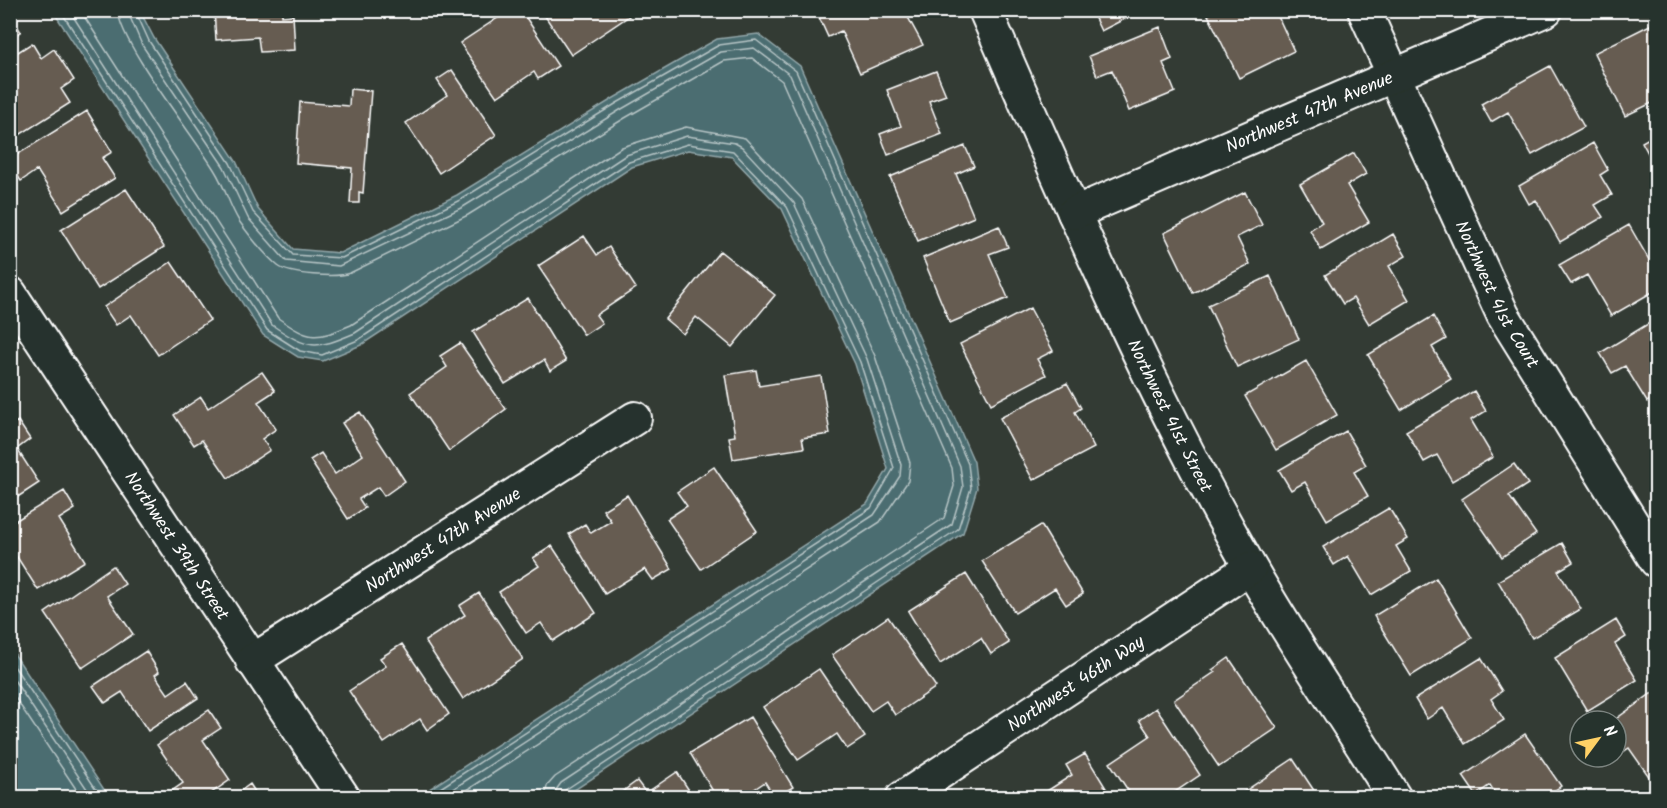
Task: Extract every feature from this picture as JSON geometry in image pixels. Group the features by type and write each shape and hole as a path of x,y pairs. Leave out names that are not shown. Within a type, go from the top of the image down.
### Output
{"street":[{"name":"Northwest 41st Street","path":"985,10 1074,213 1175,427 1250,568 1395,798"},
{"name":"Northwest 41st Court","path":"1364,10 1503,315 1656,561"},
{"name":"Northwest 47th Avenue","path":"1074,213 1546,10"},
{"name":"Northwest 39th Street","path":"10,293 344,798"},
{"name":"Northwest 47th Avenue","path":"252,661 635,418"},
{"name":"Northwest 46th Way","path":"903,798 1250,568"}],"water":[{"path":"53,11 140,11 154,38 236,161 258,209 293,249 340,253 457,195 614,98 717,39 758,34 800,66 974,462 977,488 963,533 564,797 417,797 867,504 888,469 855,364 782,209 732,157 688,150 632,167 361,345 323,361 298,357 263,335"},
{"path":"11,649 109,797 11,797"}],"building":[{"path":"214,10 282,10 282,16 293,15 295,50 260,52 258,37 216,40"},
{"path":"495,10 521,10 558,66 538,79 534,72 497,97 460,43 499,17"},
{"path":"541,10 625,10 629,16 571,55"},
{"path":"828,10 904,10 923,45 860,73 841,31 828,37 818,15"},
{"path":"1091,10 1142,10 1101,31"},
{"path":"1217,10 1275,10 1294,51 1239,78 1208,15"},
{"path":"10,15 21,32 10,38"},
{"path":"1656,22 1656,101 1625,116 1594,53"},
{"path":"1160,27 1172,59 1163,63 1175,92 1129,111 1112,70 1097,76 1089,56"},
{"path":"32,43 41,58 54,49 74,80 61,89 70,103 10,141 10,57"},
{"path":"1550,66 1584,127 1532,155 1508,112 1491,122 1481,104"},
{"path":"452,70 496,135 439,173 406,123 447,95 437,80"},
{"path":"936,71 946,95 929,101 942,134 888,155 880,134 901,126 887,90"},
{"path":"350,89 371,91 363,193 359,192 359,203 350,203 352,168 296,163 300,102 349,106"},
{"path":"87,111 112,152 102,158 115,178 63,211 37,170 21,181 10,165 10,159"},
{"path":"1656,134 1656,168 1642,142"},
{"path":"1593,143 1608,170 1600,175 1612,195 1595,205 1603,217 1560,242 1536,200 1529,204 1519,186"},
{"path":"965,146 974,166 956,174 974,217 918,241 890,177"},
{"path":"1354,153 1366,174 1347,185 1369,222 1321,250 1310,230 1322,222 1300,184"},
{"path":"126,189 164,247 98,289 61,230"},
{"path":"1245,192 1262,225 1237,237 1250,264 1193,293 1164,233"},
{"path":"1629,225 1656,272 1656,290 1611,316 1587,275 1571,284 1559,265"},
{"path":"999,226 1008,247 989,254 1008,298 950,323 923,258"},
{"path":"1393,234 1406,256 1389,266 1409,300 1369,324 1353,298 1343,304 1325,275"},
{"path":"584,236 597,255 609,247 636,288 596,315 602,323 584,335 538,266"},
{"path":"720,251 775,295 732,347 696,317 683,334 665,319"},
{"path":"171,262 210,320 158,355 131,315 116,325 104,307"},
{"path":"1270,276 1299,339 1237,367 1208,305"},
{"path":"528,298 566,361 550,371 544,360 505,384 473,332"},
{"path":"1030,308 1053,351 1037,359 1046,375 991,404 960,344"},
{"path":"1433,316 1446,339 1432,347 1451,379 1401,410 1368,355"},
{"path":"1656,319 1656,396 1647,402 1625,366 1612,373 1600,353"},
{"path":"460,343 506,409 449,451 410,393 447,367 440,356"},
{"path":"1306,361 1337,415 1276,450 1245,396"},
{"path":"756,370 759,386 821,376 830,434 802,438 804,448 733,459 729,437 735,436 725,375"},
{"path":"262,372 275,391 258,402 276,429 262,439 270,450 228,478 202,440 194,445 174,415 201,397 208,408"},
{"path":"1067,383 1081,408 1075,412 1094,448 1033,480 1000,418"},
{"path":"1474,391 1486,411 1471,420 1493,457 1452,481 1437,455 1424,462 1406,431"},
{"path":"360,412 405,481 384,496 378,487 359,499 365,508 348,519 310,460 321,453 335,474 363,455 342,423"},
{"path":"18,421 30,439 17,449 39,483 10,502 10,426"},
{"path":"1346,431 1366,465 1354,472 1368,496 1327,520 1305,482 1291,490 1279,470"},
{"path":"1514,464 1528,484 1509,496 1536,534 1502,557 1462,499"},
{"path":"714,467 757,531 701,569 667,519 687,506 677,492"},
{"path":"64,491 75,509 59,519 85,561 38,590 10,546 10,524"},
{"path":"627,495 672,569 653,580 645,569 605,594 569,534 585,524 591,533 611,521 603,510"},
{"path":"1389,508 1408,539 1396,546 1411,571 1371,595 1348,556 1334,565 1323,547"},
{"path":"1041,525 1083,594 1066,605 1055,588 1015,613 982,561"},
{"path":"1562,543 1573,562 1558,571 1581,609 1532,638 1498,581"},
{"path":"552,546 596,613 553,641 541,623 526,633 499,592 539,566 533,558"},
{"path":"113,566 125,584 107,596 133,634 82,668 45,613"},
{"path":"966,574 1009,643 991,654 981,638 940,664 908,611"},
{"path":"1436,578 1472,638 1411,676 1374,616"},
{"path":"479,593 523,659 463,699 425,641 465,615 459,606"},
{"path":"888,617 936,687 895,715 886,701 871,711 832,655"},
{"path":"1616,620 1626,637 1615,644 1637,680 1590,709 1586,709 1555,658"},
{"path":"402,644 449,714 427,730 420,719 384,743 349,691 386,666 380,658"},
{"path":"146,651 159,672 155,675 168,694 187,681 198,698 148,731 122,692 105,703 93,686"},
{"path":"1229,658 1277,728 1219,767 1174,700 1215,672 1212,670"},
{"path":"1481,658 1502,691 1491,699 1504,720 1465,744 1443,708 1427,719 1415,699"},
{"path":"819,669 865,737 847,749 837,734 798,760 763,707"},
{"path":"1655,691 1656,773 1650,778 1628,749 1628,710"},
{"path":"1156,708 1200,775 1166,798 1133,798 1110,763 1150,736 1139,720"},
{"path":"209,710 221,728 203,740 230,780 204,798 168,798 166,795 183,783 157,745"},
{"path":"750,717 793,787 775,798 765,782 741,798 717,798 690,753"},
{"path":"1525,734 1561,786 1544,798 1498,798 1490,785 1476,795 1463,776"},
{"path":"1085,754 1112,798 1036,798 1072,775 1066,765"},
{"path":"1293,759 1319,798 1236,797"},
{"path":"677,772 694,798 615,797 637,781 646,793"},
{"path":"250,784 259,798 231,798"}]}
